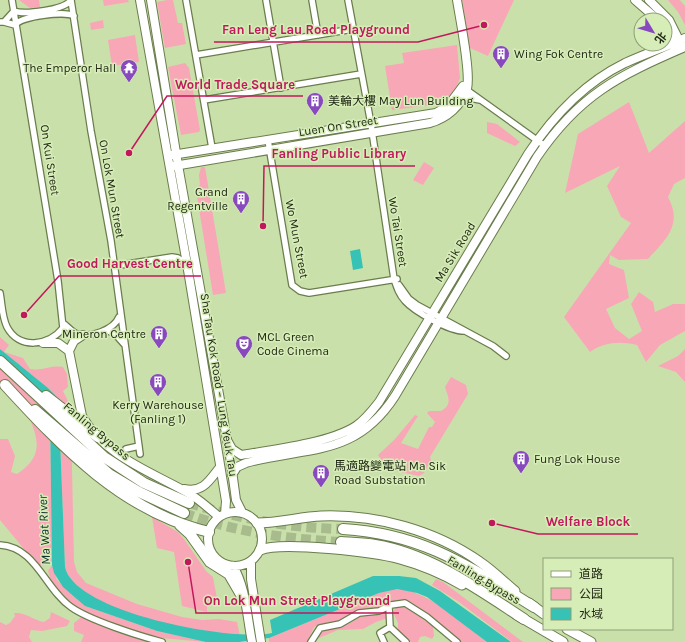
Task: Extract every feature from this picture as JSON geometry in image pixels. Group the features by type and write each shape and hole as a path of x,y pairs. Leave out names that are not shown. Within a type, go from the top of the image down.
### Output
{"highway":[{"name":"Fanling Bypass","path":"0,361 109,474 138,492 184,513"},
{"name":"Fanling Bypass","path":"2,382 77,440 129,475 166,494 189,503"},
{"path":"98,437 77,440 91,471 133,502 180,525 209,532"},
{"path":"180,525 190,534 210,562 229,574 234,580 243,598"},
{"name":"Fanling Bypass","path":"343,529 392,535 426,546 466,565 534,607"},
{"name":"Fanling Bypass","path":"341,542 375,545 434,565 468,582 524,619"}],"main road":[{"name":"Sha Tau Kok Road – Lung Yeuk Tau","path":"140,0 187,264 226,501 222,515"},
{"name":"Sha Tau Kok Road – Lung Yeuk Tau","path":"152,0 176,154 227,440 236,500 242,512"},
{"path":"457,0 467,72 465,88 460,96"},
{"path":"635,0 649,12"},
{"path":"649,0 669,20 680,45"},
{"name":"Ma Sik Road","path":"241,455 328,438 343,433 362,422 379,402 537,140 563,108 589,85 626,63 680,45"},
{"name":"Ma Sik Road","path":"232,475 240,465 338,443 358,435 370,427 392,401 545,146 571,114 596,92 629,72 680,45"},
{"name":"Luen On Street","path":"167,155 436,113 448,106 460,96"},
{"name":"Luen On Street","path":"170,167 417,125 444,118 454,110 460,96"},
{"path":"83,335 74,341 69,351 82,416 98,437 133,465 178,488 222,515"},
{"path":"43,343 58,343 69,351"},
{"name":"Sha Tau Kok Road – Lung Yeuk Tau","path":"227,440 232,449 241,455"},
{"path":"178,488 191,491 204,487 220,467"},
{"path":"260,550 262,536 258,523 249,515 242,512 233,511 222,515 213,524 209,532 209,546 213,554 224,564 233,566 242,565 251,561 260,550 270,546 312,547 398,559 428,568 447,577 524,619"},
{"path":"258,523 321,516 369,519 412,529 444,542 479,562 534,607"},
{"path":"251,561 250,579 261,642"},
{"path":"233,566 238,574 252,642"},
{"name":"Fanling Bypass","path":"534,607 543,613"},
{"name":"Fanling Bypass","path":"524,619 562,642"},
{"path":"569,630 591,642"}],"street":[{"name":"On Kui Street","path":"12,0 64,324"},
{"path":"2,22 14,11 20,13 58,8 65,6 71,0"},
{"name":"On Lok Mun Street","path":"71,0 88,116 114,266 140,454"},
{"path":"186,0 212,148"},
{"path":"266,0 281,88"},
{"path":"312,0 318,35"},
{"name":"Wo Tai Street","path":"348,0 371,124 398,290 407,303 493,346 506,356"},
{"path":"2,22 15,25 20,20 59,14 68,13 74,16"},
{"path":"196,55 353,29"},
{"path":"204,100 361,74"},
{"path":"465,88 545,146"},
{"path":"460,96 480,100"},
{"name":"Wo Mun Street","path":"268,140 292,285 309,293 396,279"},
{"path":"114,266 172,257 178,258 187,264"},
{"path":"0,293 5,322 12,334 24,341 43,343 57,335 64,324 74,332 83,335 107,330 116,324 120,315"},
{"path":"107,330 116,335 124,344"},
{"path":"126,449 139,446"},
{"path":"0,545 11,546 21,551 44,575 61,599 76,610 162,642"},
{"path":"311,642 320,628 340,624 359,613 379,611 398,604 410,605 427,616 457,642"},
{"path":"389,607 390,627 406,642"},
{"path":"384,642 380,633 390,627"}],"green space":[{"path":"19,0 39,0 40,7 30,8"},
{"path":"103,0 128,0 129,2 104,6"},
{"path":"173,0 178,23 182,23 186,44 165,48 157,2"},
{"path":"462,0 514,0 488,56 470,48"},
{"path":"668,0 680,0 685,6 685,25 678,12"},
{"path":"103,20 104,28 91,30 90,23"},
{"path":"135,35 139,62 112,66 108,40"},
{"path":"457,45 460,78 455,91 449,98 439,104 392,110 385,66 404,63 402,53"},
{"path":"185,63 189,68 200,130 199,132 181,135 168,67"},
{"path":"629,102 649,153 685,121 685,178 674,184 668,197 674,216 670,231 661,245 648,259 619,260 610,255 609,264 624,270 629,298 606,309 615,328 629,339 642,331 631,304 639,292 653,302 655,312 673,304 685,304 685,331 660,345 646,362 637,345 612,343 601,346 590,352 564,317 631,223 621,217 607,186 620,166 565,193 578,134"},
{"path":"487,122 497,124 520,142 515,146 487,133"},
{"path":"424,162 434,168 423,185 413,180"},
{"path":"201,167 205,167 226,293 213,295 196,190 200,185 199,175"},
{"path":"0,337 9,345 4,352 23,358 30,369 63,367 67,374 68,387 63,391 68,401 71,421 74,562 77,572 86,583 137,604 182,617 202,620 219,619 237,622 240,636 198,632 142,618 114,608 91,596 74,582 65,567 59,413 55,395 0,349"},
{"path":"685,349 685,382 676,372 658,366 678,356"},
{"path":"0,365 50,410 52,562 38,566 0,520 0,439 8,439 15,456 11,472 17,474 28,465 34,456 37,447 33,428 19,395 4,391 0,388"},
{"path":"451,377 466,385 468,394 430,457 431,460 424,473 419,476 387,469 378,455 395,439 415,415 418,416 401,443 418,449 429,427 432,427 435,422 427,413 429,411 441,411 447,406 449,400 445,387"},
{"path":"152,517 178,532 206,571 213,577 218,604 207,604 207,612 182,606 174,552 157,548"},
{"path":"52,565 57,580 85,606 157,631 206,642 160,638 109,622 166,642 81,642 84,635 74,631 74,623 85,614 75,608 53,587 48,571"},
{"path":"436,579 443,582 523,642 512,642 459,602 432,585"},
{"path":"394,589 406,590 431,600 487,642 460,642 429,616 424,616 424,620 433,626 434,636 432,639 425,636 420,637 418,642 411,642 408,638 405,638 398,632 398,623 393,612 398,604 383,611 382,614 387,612 388,618 363,629 338,630 319,638 318,636 321,632 328,628 350,623 361,615 357,610 340,621 329,622 314,627 307,642 269,642 269,638 379,593"},
{"path":"51,612 70,621 67,626 42,631 31,630 29,637 32,642 0,642 0,622 6,625 10,623 15,616 14,613 18,613 44,622 50,618"}],"water":[{"path":"360,249 363,268 353,270 350,251"},
{"path":"0,349 55,395 59,413 65,567 75,583 96,598 124,610 157,621 224,633 252,635 272,633 270,620 373,576 399,576 416,578 440,591 511,642 487,642 427,597 417,593 397,589 379,593 269,638 239,642 206,642 157,631 85,606 63,587 54,573 52,565 50,410 0,362"}],"tunnel":[{"path":"189,503 227,514 265,522 304,527 343,529"},
{"path":"184,513 203,520 261,534 341,542"}],"place":[{"name":"Fan Leng Lau Road Playground","path":"484,25"},
{"name":"Wing Fok Centre","path":"501,69"},
{"name":"The Emperor Hall","path":"129,83"},
{"name":"美輪大樓 May Lun Building","path":"315,116"},
{"name":"World Trade Square","path":"129,153"},
{"name":"Grand Regentville","path":"241,214"},
{"name":"Fanling Public Library","path":"263,226"},
{"name":"Good Harvest Centre","path":"24,315"},
{"name":"Mineron Centre","path":"159,349"},
{"name":"MCL Green Code Cinema","path":"244,359"},
{"name":"Kerry Warehouse (Fanling 1)","path":"158,397"},
{"name":"Fung Lok House","path":"521,474"},
{"name":"馬適路變電站 Ma Sik Road Substation","path":"321,488"},
{"name":"Welfare Block","path":"492,523"},
{"name":"On Lok Mun Street Playground","path":"188,562"}],"water label":[{"name":"Ma Wat River","path":"44,530"}]}
